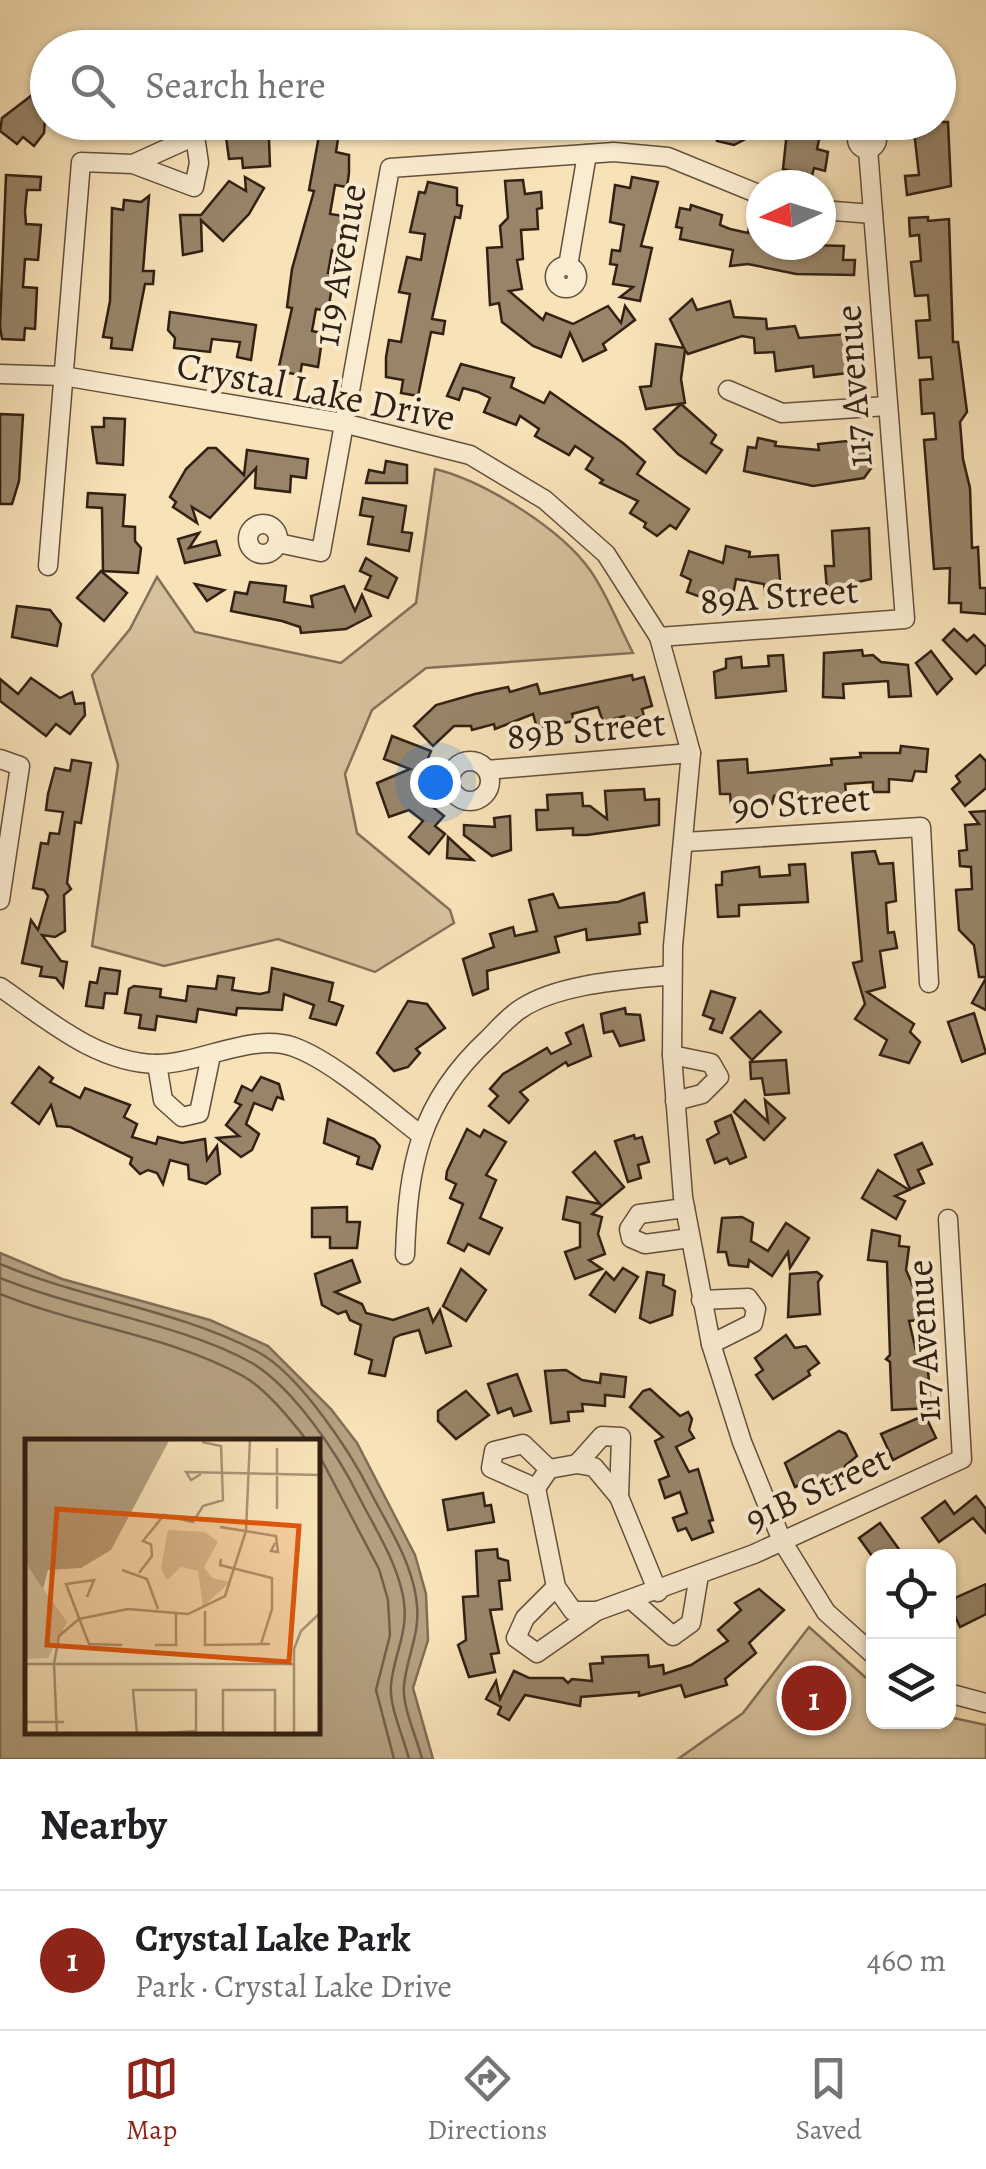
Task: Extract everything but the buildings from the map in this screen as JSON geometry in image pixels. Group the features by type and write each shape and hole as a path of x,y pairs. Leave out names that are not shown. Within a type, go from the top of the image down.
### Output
{"street":[{"name":"117 Avenue","path":"868,148 904,619"},
{"path":"568,266 587,154 668,157 746,189"},
{"name":"119 Avenue","path":"278,543 321,552 390,168 587,154"},
{"path":"48,566 80,162 134,164"},
{"path":"836,211 873,214"},
{"name":"Crystal Lake Drive","path":"0,374 62,376 343,424 470,455 545,500 606,554 659,637 690,753 672,976 672,1055 684,1208 711,1344 742,1442 782,1541 826,1612 866,1648"},
{"path":"728,390 782,413 887,406"},
{"name":"89A Street","path":"659,637 904,619"},
{"name":"89B Street","path":"487,770 690,753"},
{"path":"0,759 20,766 0,900"},
{"name":"90 Street","path":"685,842 921,827 930,983"},
{"path":"405,1254 408,1184 422,1134 455,1070 522,1007 598,983 672,976"},
{"path":"0,987 86,1046 157,1064 264,1046 293,1046 422,1134"},
{"path":"672,1055 711,1063 719,1077 702,1094 675,1101"},
{"path":"157,1064 163,1100 182,1118 199,1113 211,1056"},
{"path":"684,1208 639,1214 629,1229 631,1238 645,1244 690,1238"},
{"name":"117 Avenue","path":"948,1219 962,1459"},
{"path":"701,1300 748,1298 756,1308 753,1323 711,1344"},
{"path":"577,1464 602,1436 622,1436 618,1497"},
{"path":"536,1488 491,1468 494,1451 523,1444 549,1469"},
{"name":"91B Street","path":"556,1587 525,1618 516,1638 537,1653 597,1611 699,1576 962,1459"},
{"path":"597,1611 574,1611 556,1587 536,1488 549,1469 577,1464 594,1467 618,1497 658,1592"},
{"path":"633,1601 673,1636 691,1624 699,1576"},
{"path":"956,1695 986,1703"}],"shaded area":[{"path":"435,469 498,495 560,538 596,579 633,653 426,668 372,710 345,774 357,833 450,910 454,923 375,972 278,939 164,966 92,946 118,765 92,675 130,629 157,577 195,632 341,663 416,603"},
{"path":"809,1627 866,1678 866,1729 956,1729 956,1719 986,1725 986,1759 678,1759 743,1713"}],"water":[{"path":"0,1253 62,1279 210,1320 268,1346 331,1409 357,1443 415,1555 426,1594 428,1640 413,1688 433,1759 0,1759"}],"place":[{"name":"Crystal Lake Park","path":"814,1698"}]}
